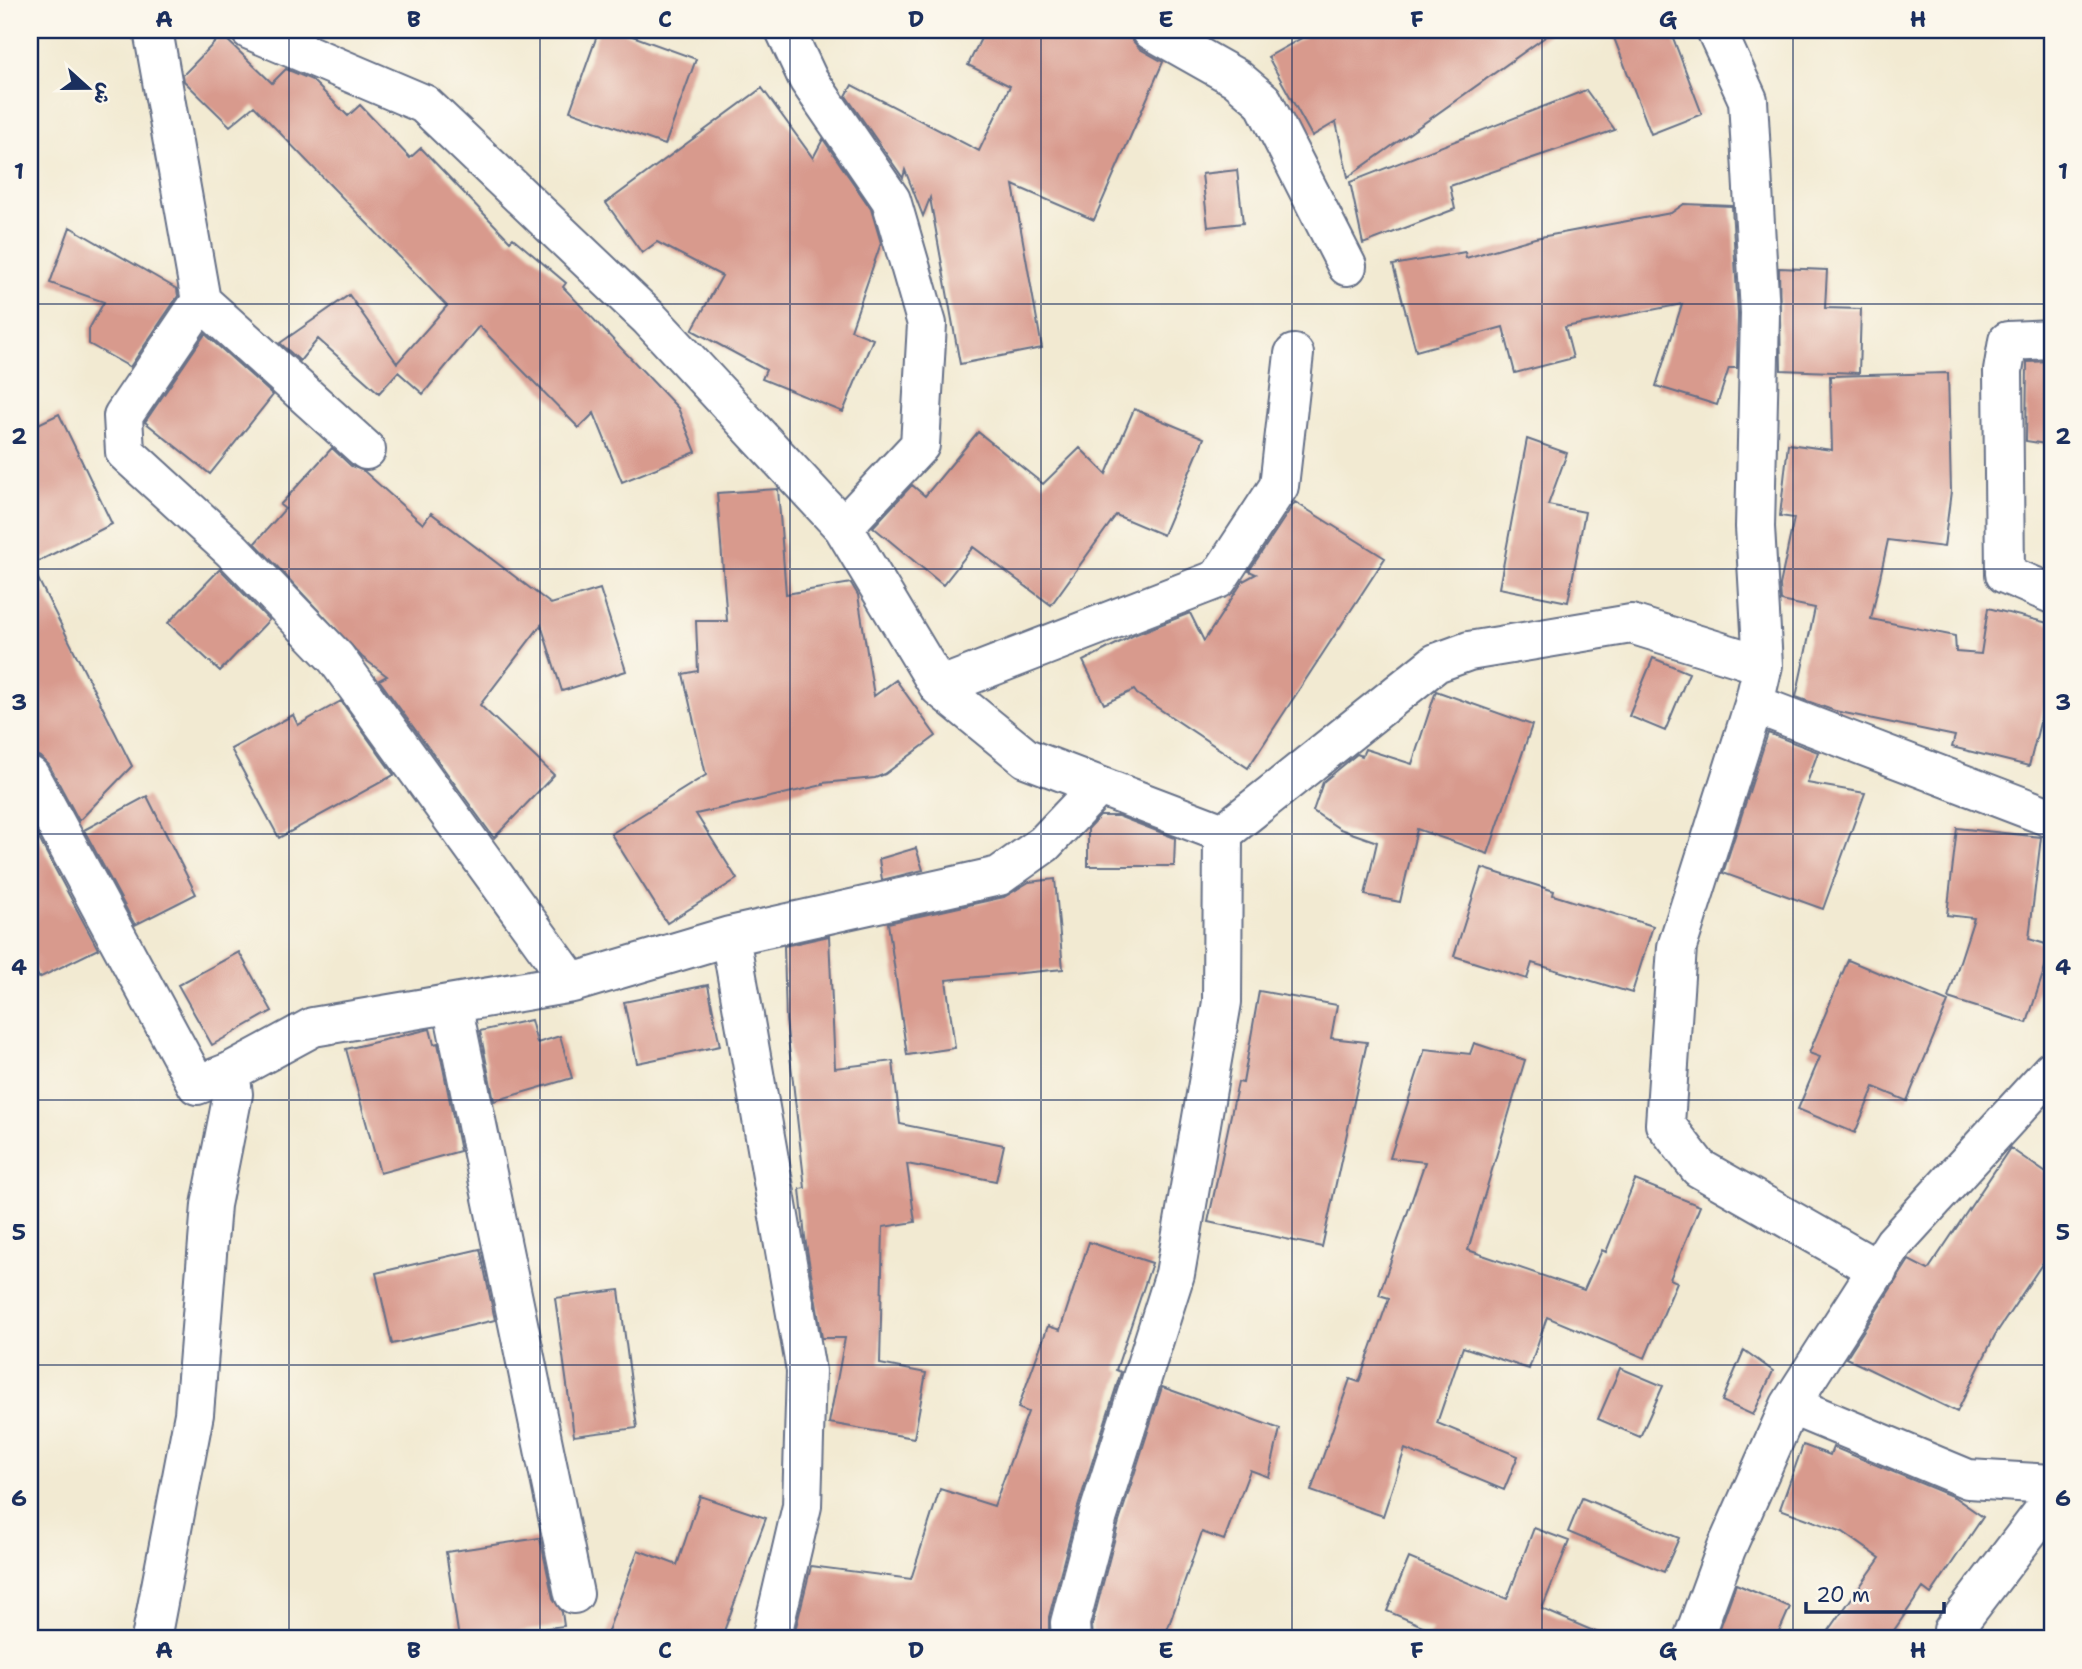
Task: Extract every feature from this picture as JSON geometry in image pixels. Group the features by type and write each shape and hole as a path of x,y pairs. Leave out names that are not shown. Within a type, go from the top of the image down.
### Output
{"street":[{"path":"153,30 201,301 366,450"},
{"path":"250,30 424,104 649,318 843,527 939,687 1026,758 1223,833"},
{"path":"785,30 808,79 891,200 927,324 920,444 843,527"},
{"path":"1151,30 1236,78 1263,102 1347,266"},
{"path":"1716,30 1748,100 1760,313 1755,527 1763,665 1755,704 1677,947 1665,1124 1699,1168 1878,1270"},
{"path":"201,301 123,416 125,452 232,550 336,659 572,983"},
{"path":"2052,339 2008,341 2003,371 2005,574 2052,594"},
{"path":"939,687 1218,579 1279,486 1294,354"},
{"path":"1223,833 1436,663 1469,651 1631,624 1763,665"},
{"path":"1755,704 2052,818"},
{"path":"30,776 197,1085 230,1072 313,1027 572,983 730,936 999,876 1044,844 1099,786"},
{"path":"1071,1639 1070,1623 1098,1516 1175,1274 1222,1002 1223,833"},
{"path":"730,936 806,1371 802,1506 771,1639"},
{"path":"452,1004 574,1594"},
{"path":"1693,1639 1726,1549 1790,1405 1894,1243 2052,1070"},
{"path":"151,1639 194,1413 211,1205 233,1094 230,1072"},
{"path":"1790,1405 1968,1479 2052,1484"},
{"path":"1953,1630 2052,1500"}],"building":[{"path":"599,30 616,30 696,59 665,145 570,111"},
{"path":"985,30 1129,30 1132,40 1140,49 1163,62 1094,220 1013,185 1042,348 960,364 930,198 923,216 905,170 903,178 846,96 852,85 979,151 1010,86 968,65"},
{"path":"1316,30 1555,30 1348,177 1336,122 1312,136 1268,57"},
{"path":"1611,30 1670,30 1702,114 1651,134"},
{"path":"222,35 272,83 286,69 312,80 348,116 360,105 410,158 421,148 510,241 513,238 566,283 563,287 678,408 696,452 622,482 594,413 579,428 479,326 423,394 398,372 379,393 318,339 300,361 280,343 349,295 397,363 447,306 254,106 230,126 184,81 183,75"},
{"path":"762,88 813,158 823,139 871,209 881,243 851,330 873,339 843,412 762,379 766,370 692,330 722,276 657,242 642,253 606,203"},
{"path":"1586,90 1615,130 1450,186 1455,209 1363,244 1350,182"},
{"path":"1237,170 1243,223 1208,227 1202,174"},
{"path":"1684,204 1732,206 1738,313 1737,368 1729,368 1717,405 1656,386 1682,304 1565,327 1573,358 1515,373 1503,327 1416,351 1393,265 1465,252 1466,258 1535,238 1671,213"},
{"path":"70,227 177,289 178,296 130,367 89,344 89,329 104,302 50,283"},
{"path":"1779,268 1827,270 1825,308 1861,309 1859,373 1781,370"},
{"path":"205,334 273,395 210,474 145,422"},
{"path":"2052,361 2052,445 2026,441 2027,362"},
{"path":"1948,373 1951,491 1944,547 1888,540 1871,619 1955,636 1956,652 1981,654 1988,608 2052,624 2052,675 2029,766 1952,747 1955,736 1835,711 1796,697 1815,608 1781,601 1780,585 1794,518 1780,516 1788,444 1832,450 1830,376"},
{"path":"1134,409 1204,438 1163,535 1116,515 1051,605 973,547 943,585 873,527 912,485 925,496 978,432 1043,484 1080,448 1106,474"},
{"path":"59,414 112,524 31,565 132,766 79,821 49,765 41,757 30,754 30,428"},
{"path":"1527,439 1567,453 1548,505 1585,512 1568,602 1499,588"},
{"path":"332,448 351,466 364,471 423,524 431,513 551,604 600,589 626,671 562,691 541,625 480,705 554,775 494,838 379,680 387,676 362,657 255,543 285,509 280,505"},
{"path":"778,489 786,594 851,583 858,595 874,696 896,680 936,736 885,774 875,778 823,783 696,814 737,879 667,923 611,834 706,775 683,674 698,671 696,621 727,621 717,493"},
{"path":"1295,502 1385,558 1248,768 1134,690 1104,704 1083,661 1134,635 1190,613 1204,641 1243,581 1256,574 1249,571"},
{"path":"220,569 269,620 220,671 168,623"},
{"path":"1653,658 1689,673 1665,731 1629,716"},
{"path":"1436,691 1532,725 1488,854 1417,829 1400,902 1365,895 1377,842 1340,829 1313,811 1323,782 1357,754 1362,756 1365,749 1412,764"},
{"path":"341,701 394,775 279,838 231,749 293,715 298,725"},
{"path":"1768,733 1818,752 1807,783 1865,793 1823,909 1723,873"},
{"path":"147,796 196,894 135,925 84,830"},
{"path":"1100,816 1118,816 1175,838 1174,866 1088,866 1088,829"},
{"path":"30,822 98,949 39,978 30,958"},
{"path":"1957,828 2041,837 2029,939 2052,946 2027,1023 1948,998 1974,918 1947,915"},
{"path":"916,848 923,870 882,880 879,859"},
{"path":"1482,868 1554,891 1553,895 1653,926 1632,993 1532,963 1527,979 1454,956"},
{"path":"1055,879 1063,969 946,980 955,1048 907,1055 888,923 1004,897 1029,882"},
{"path":"829,936 835,1068 893,1061 900,1124 1004,1145 996,1181 907,1164 915,1222 883,1227 880,1364 926,1373 914,1438 829,1423 845,1338 822,1338 805,1238 800,1189 805,1188 786,1020 784,946"},
{"path":"239,952 272,1011 212,1045 178,985"},
{"path":"1848,960 1948,1002 1907,1101 1874,1087 1855,1133 1798,1109 1820,1057 1809,1053"},
{"path":"708,985 720,1046 637,1063 624,1002"},
{"path":"1259,991 1337,1005 1331,1038 1367,1042 1322,1247 1208,1222 1238,1082 1243,1083"},
{"path":"531,1020 537,1043 560,1036 572,1078 494,1101 480,1031"},
{"path":"430,1029 434,1044 438,1043 460,1151 380,1173 346,1049"},
{"path":"1474,1043 1525,1060 1468,1250 1584,1290 1602,1250 1606,1252 1635,1180 1700,1206 1670,1279 1677,1282 1645,1358 1547,1317 1529,1369 1463,1347 1437,1423 1518,1456 1504,1490 1405,1449 1383,1516 1311,1491 1350,1379 1359,1382 1389,1298 1379,1295 1425,1162 1390,1158 1425,1049 1470,1054"},
{"path":"2010,1148 2052,1177 2052,1249 1995,1335 1957,1412 1846,1358 1909,1260 1928,1270"},
{"path":"1089,1242 1152,1263 1116,1370 1121,1372 1077,1510 1049,1617 1049,1639 793,1639 811,1566 911,1579 940,1489 994,1506 1028,1412 1018,1408 1048,1326 1060,1330"},
{"path":"480,1249 495,1320 392,1344 376,1273"},
{"path":"619,1290 637,1428 574,1436 555,1298"},
{"path":"1744,1350 1773,1371 1753,1415 1722,1401"},
{"path":"1620,1368 1663,1386 1640,1437 1598,1419"},
{"path":"1162,1387 1280,1429 1269,1477 1250,1470 1224,1540 1202,1532 1164,1639 1093,1639 1092,1625 1119,1522"},
{"path":"1803,1445 1830,1455 1833,1447 1954,1497 1983,1517 1931,1594 1923,1588 1888,1639 1823,1639 1880,1558 1843,1532 1780,1509"},
{"path":"700,1496 766,1518 721,1639 605,1639 638,1550 677,1565"},
{"path":"1582,1498 1679,1538 1664,1572 1568,1532"},
{"path":"1534,1528 1569,1541 1542,1609 1612,1639 1427,1639 1432,1630 1387,1611 1409,1558 1507,1599"},
{"path":"540,1538 553,1598 562,1612 564,1626 459,1639 446,1552"},
{"path":"1736,1584 1790,1607 1776,1639 1716,1639"}]}
